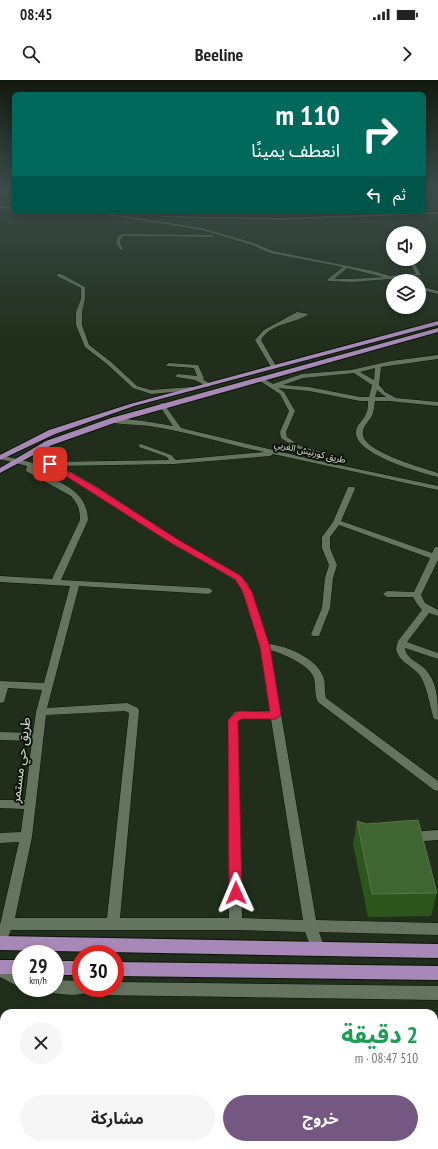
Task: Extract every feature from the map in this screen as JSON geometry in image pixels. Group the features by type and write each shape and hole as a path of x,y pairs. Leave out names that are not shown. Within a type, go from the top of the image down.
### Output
{"main road":[{"path":"0,457 52,432 132,405 438,323"},
{"path":"0,471 49,443 110,421 162,405 438,330"},
{"path":"0,942 438,951"},
{"path":"0,967 12,967"},
{"path":"124,969 438,973"}],"street":[{"path":"119,240 118,243 121,249"},
{"path":"237,240 272,252 386,277"},
{"path":"346,267 330,280 358,281 386,277"},
{"path":"59,275 83,287 83,299 79,312 79,325 87,346 135,386 151,392 192,389"},
{"path":"426,289 438,293"},
{"path":"273,366 258,340 262,334 270,328 284,322"},
{"path":"274,386 302,376 356,372 378,366 438,357"},
{"path":"169,365 196,366 201,378 178,376"},
{"path":"378,366 377,385 370,412 360,426 360,438 366,445 391,461 438,475"},
{"path":"356,372 377,385 383,393 397,400"},
{"path":"196,378 208,385"},
{"path":"260,379 274,386 284,395 292,411 283,432 284,438 298,447 322,453"},
{"path":"274,386 309,389 354,399 397,400 438,404"},
{"path":"162,405 179,430"},
{"name":"طريق كورنيش الغربي","path":"110,421 126,421 179,430 438,488"},
{"path":"142,446 169,456 174,462"},
{"path":"44,467 53,464 174,462 277,453"},
{"path":"0,457 18,460 68,474 174,541 238,578 248,592 265,647 310,926 318,949"},
{"path":"31,464 29,469 74,494 81,502 85,510 84,520 55,583"},
{"path":"316,634 326,608 329,578 334,565 326,548 326,537 337,522 351,489"},
{"path":"337,522 437,554 417,595 418,601 427,610 438,613"},
{"path":"0,579 209,591"},
{"name":"طريق حي مستمر","path":"0,942 7,924 26,837 40,712 75,584"},
{"path":"387,594 417,595"},
{"path":"427,610 401,643 400,654 420,669 426,678 438,716"},
{"path":"401,643 433,655 420,669"},
{"path":"265,647 272,646 286,652 313,669 318,676 319,695 322,700 438,788"},
{"path":"0,700 2,684 48,687"},
{"path":"40,712 127,707 134,711 113,924"},
{"path":"236,924 233,720 239,715 276,715"},
{"path":"0,736 37,737"},
{"path":"0,804 29,805"},
{"path":"400,838 438,835"},
{"path":"0,838 26,837"},
{"path":"7,924 236,924 438,929"},
{"path":"0,970 12,977"},
{"path":"124,988 438,993"}],"building":[{"path":"418,820 437,893 372,894 357,821 366,824"}],"route":[{"path":"50,464 44,467 68,474 96,490 174,541 238,578 244,584 248,592 265,647 276,715 239,715 233,720 236,893"}]}
